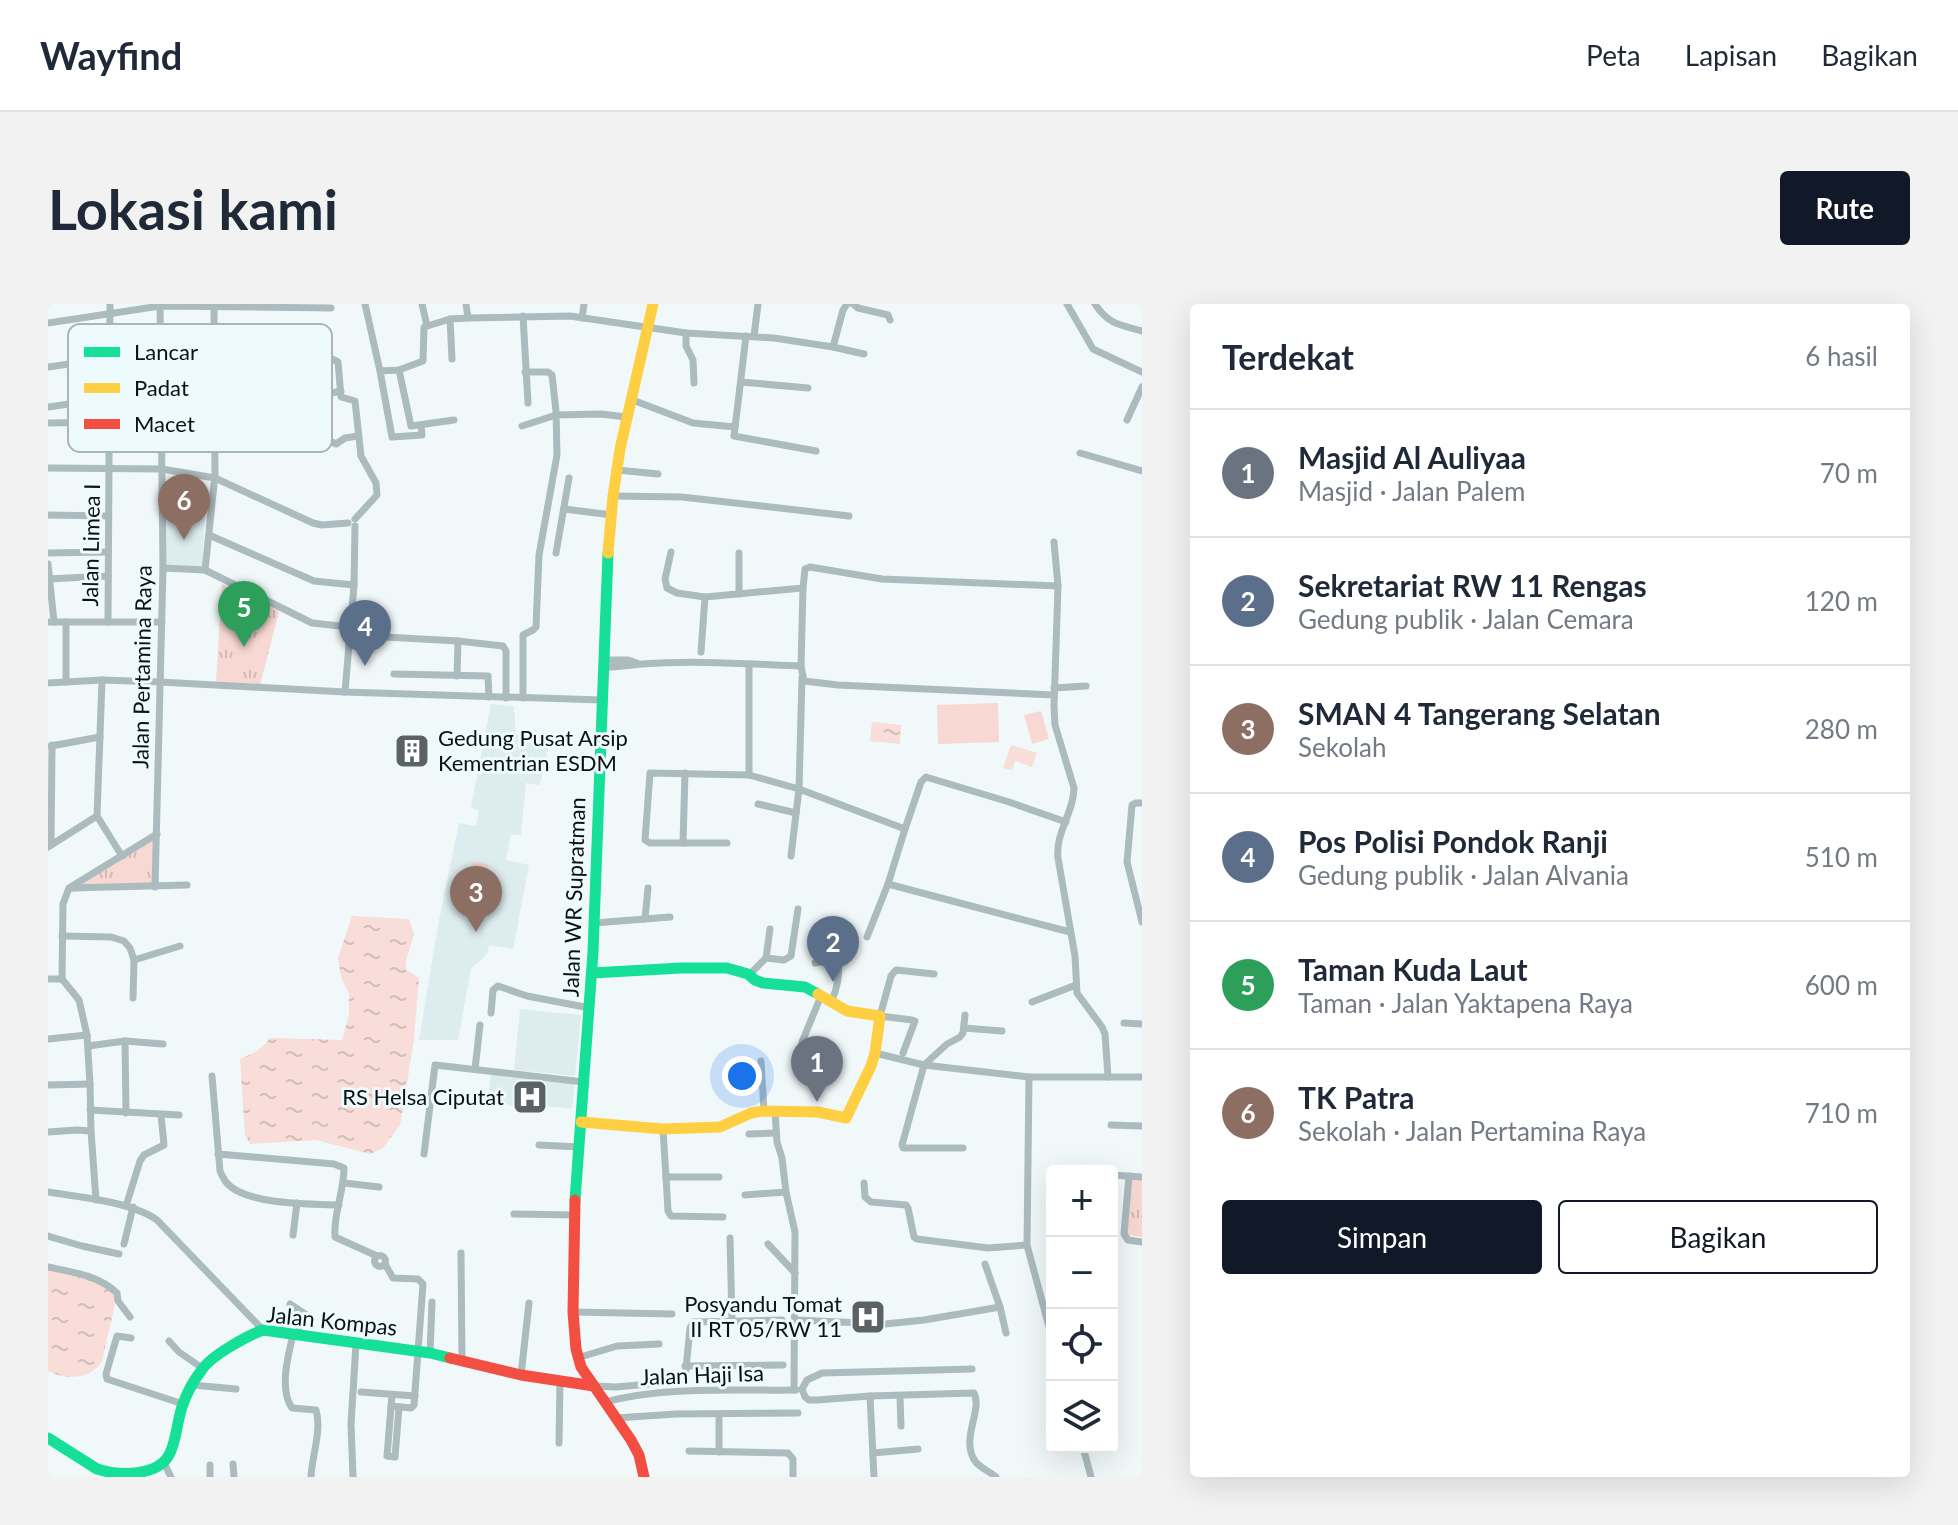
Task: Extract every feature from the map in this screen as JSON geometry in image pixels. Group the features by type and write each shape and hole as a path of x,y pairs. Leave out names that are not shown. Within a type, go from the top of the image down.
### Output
{"street":[{"name":"Jalan Limea I","path":"110,304 110,324"},
{"path":"365,304 392,437 422,435 421,425"},
{"path":"422,304 427,326"},
{"path":"466,304 468,318"},
{"path":"582,318 584,304"},
{"name":"Jalan WR Supratman","path":"644,1477 635,1446 577,1358 573,1312 576,1215 571,1175 579,1147 590,1008 606,578 613,496 626,417 653,304"},
{"path":"758,304 741,382 734,435 816,451"},
{"path":"833,347 847,304"},
{"path":"853,304 888,315 890,320"},
{"path":"1067,304 1093,349 1142,372"},
{"path":"1095,304 1110,322 1142,331"},
{"path":"48,323 160,305 331,308"},
{"path":"380,371 399,370 423,361 423,328 427,326 450,319 523,316 560,315 686,333 750,336 864,354"},
{"path":"523,316 528,403"},
{"path":"450,319 452,359"},
{"path":"686,333 686,346 693,356 694,383"},
{"path":"332,359 338,362 341,397 355,401 361,456 376,483 377,495 353,522 354,585 345,692"},
{"path":"48,367 68,364"},
{"path":"399,370 411,426"},
{"path":"523,698 523,635 536,627 542,532 556,469 552,375 548,372 525,372"},
{"path":"741,382 808,388"},
{"path":"1127,420 1142,387"},
{"path":"332,393 341,391"},
{"path":"630,399 693,423 735,427"},
{"path":"48,407 68,404"},
{"path":"522,426 556,415 626,417"},
{"path":"390,429 454,420"},
{"path":"48,423 68,423"},
{"path":"332,442 336,444 345,438 358,436"},
{"name":"Jalan Limea I","path":"108,622 110,452"},
{"name":"Jalan Pertamina Raya","path":"155,887 163,568 162,452"},
{"path":"205,570 216,452"},
{"path":"1080,453 1142,471"},
{"path":"48,468 162,469 215,478 313,523 353,522"},
{"path":"617,470 658,474"},
{"path":"556,553 569,478"},
{"path":"613,496 682,497 849,516"},
{"path":"564,509 612,515"},
{"path":"48,515 108,516"},
{"path":"209,535 314,581 354,585"},
{"path":"1054,542 1058,586 1055,725 1074,788 1057,850 1075,956 1078,995 1099,1021 1105,1034 1108,1077"},
{"path":"48,553 108,552"},
{"path":"671,552 665,579 667,588 677,593 705,597 803,588"},
{"path":"739,553 739,594"},
{"path":"48,564 51,622 162,622"},
{"path":"791,856 799,789 805,569 810,567 882,579 1058,586"},
{"path":"163,568 205,570 312,623 349,631 505,647 506,698"},
{"path":"49,579 108,576"},
{"path":"701,652 705,597"},
{"path":"66,622 66,682"},
{"path":"449,696 458,641"},
{"path":"605,664 627,667 639,664 801,666"},
{"path":"749,664 749,775"},
{"path":"394,674 488,676 489,697"},
{"path":"411,695 412,675"},
{"path":"802,678 808,682 838,685 1054,691 1086,686"},
{"path":"48,683 102,680 411,695 602,700"},
{"path":"102,680 97,816 122,856"},
{"path":"50,846 50,746 100,737"},
{"path":"727,843 650,843 645,840 650,773 749,775 799,789 905,829"},
{"path":"683,843 685,773"},
{"path":"867,937 921,782 926,777 1066,822"},
{"path":"1142,803 1132,805 1127,854 1142,922"},
{"path":"758,804 796,813"},
{"path":"50,846 97,816"},
{"path":"96,1200 87,1035 79,1000 62,979 64,899 69,888 157,834"},
{"path":"888,884 1070,932"},
{"path":"69,888 187,885"},
{"path":"645,919 648,888"},
{"path":"766,958 784,960 791,956 798,909"},
{"path":"594,923 670,917"},
{"path":"751,973 764,963 770,929"},
{"path":"62,936 111,937 127,944 134,960 133,998"},
{"path":"134,960 180,946"},
{"path":"802,1042 826,999 836,992 838,982 838,960 815,963"},
{"path":"592,973 727,968 751,973 759,982 805,987 847,1011 915,1021 903,1053"},
{"path":"581,1122 663,1129 720,1127 751,1113 770,1111 805,1111 846,1118 875,1053 880,1016 893,972 934,974"},
{"path":"48,979 62,979"},
{"path":"1032,1002 1076,985"},
{"path":"491,1013 493,990 498,986 550,1001 590,1008"},
{"path":"963,1148 902,1147 924,1065 947,1044 960,1037 965,1015"},
{"path":"1124,1023 1142,1024"},
{"path":"475,1069 480,1025"},
{"path":"964,1028 1002,1031"},
{"path":"48,1039 87,1035"},
{"path":"88,1046 125,1041 163,1044"},
{"path":"125,1041 126,1113"},
{"path":"875,1053 924,1065 1029,1077 1142,1077"},
{"path":"761,1061 795,1232 798,1390 809,1400 976,1395 977,1405 971,1429 972,1454 981,1466 996,1477"},
{"path":"424,1154 435,1065 584,1082"},
{"path":"212,1076 220,1171 225,1182 239,1193 254,1197 339,1205"},
{"path":"1029,1077 1027,1245 1046,1316"},
{"path":"48,1085 90,1084"},
{"path":"90,1110 179,1115"},
{"path":"124,1244 140,1161 144,1155 164,1145 161,1115"},
{"path":"1111,1125 1142,1126"},
{"path":"663,1129 668,1211 671,1216 723,1217"},
{"path":"48,1132 91,1131"},
{"path":"749,1134 776,1133"},
{"path":"539,1145 579,1147"},
{"path":"218,1154 334,1164 344,1168 335,1237 377,1256 376,1265 385,1264 393,1278 423,1282 425,1352"},
{"path":"1118,1175 1142,1177"},
{"path":"1129,1176 1124,1234 1128,1240 1142,1242"},
{"path":"666,1177 719,1177"},
{"path":"344,1183 379,1187"},
{"path":"864,1183 865,1197 871,1202 906,1205 917,1239 988,1248 1027,1245"},
{"path":"48,1192 144,1211 157,1220 263,1330"},
{"path":"745,1195 786,1192"},
{"path":"293,1235 297,1203"},
{"path":"514,1214 576,1215"},
{"path":"48,1236 119,1254"},
{"path":"730,1238 732,1321"},
{"path":"768,1244 795,1273"},
{"path":"461,1253 462,1359"},
{"path":"985,1264 1006,1333"},
{"path":"48,1267 103,1282 117,1293 118,1301 130,1317"},
{"path":"395,1406 413,1407 432,1302"},
{"path":"521,1375 529,1303"},
{"path":"290,1304 305,1314 294,1336 285,1374 288,1402 292,1408 316,1410 319,1421 311,1460 311,1477"},
{"path":"795,1320 885,1324 1000,1307"},
{"path":"573,1312 672,1314"},
{"path":"594,1386 616,1387 685,1379 692,1322 782,1320"},
{"name":"Jalan Kompas","path":"164,1463 171,1452 183,1404 202,1368 245,1337 263,1330 425,1352 521,1375 594,1386"},
{"path":"131,1338 117,1336 107,1380 183,1404"},
{"path":"169,1341 202,1368"},
{"path":"353,1477 352,1413 356,1344"},
{"path":"577,1358 617,1346 659,1344"},
{"path":"685,1366 783,1365"},
{"path":"798,1390 807,1380 822,1373 972,1369"},
{"path":"559,1443 560,1382"},
{"path":"192,1385 236,1389"},
{"name":"Jalan Haji Isa","path":"605,1403 630,1396 687,1391 798,1390"},
{"path":"361,1392 415,1396"},
{"path":"392,1395 395,1406 395,1457 387,1456 395,1406"},
{"path":"870,1396 874,1477"},
{"path":"900,1396 901,1426"},
{"path":"616,1418 798,1413"},
{"path":"719,1414 719,1452"},
{"path":"48,1438 95,1473 138,1473 164,1463 171,1477"},
{"path":"873,1453 918,1449"},
{"path":"689,1451 788,1453 793,1459 793,1477"},
{"path":"1085,1453 1091,1477"},
{"path":"233,1464 234,1477"},
{"path":"210,1465 210,1477"}],"shaded area":[{"path":"165,513 205,515 202,568 165,565"},
{"path":"491,704 514,706 516,734 550,741 540,785 526,783 521,835 511,834 506,860 529,865 513,949 489,945 487,954 471,969 458,1040 419,1040 459,823 476,826 479,811 471,807"},
{"path":"520,1009 581,1015 575,1076 514,1070"},
{"name":"RS Helsa Ciputat","path":"491,1074 575,1083 572,1109 485,1102"}],"green space":[{"path":"222,584 279,611 260,685 216,683"},
{"path":"998,703 999,742 938,744 937,705"},
{"path":"1041,711 1049,739 1032,744 1024,715"},
{"path":"157,834 155,887 67,892"},
{"path":"473,861 488,865 481,896 465,893"},
{"path":"1129,1176 1142,1177 1142,1237 1124,1234"}],"water":[{"path":"872,722 901,725 900,744 870,741"},
{"path":"1011,745 1037,753 1032,767 1015,761 1012,770 1003,768"},
{"path":"352,916 409,919 414,934 406,970 419,978 414,1040 400,1125 383,1148 370,1154 316,1140 250,1144 245,1135 240,1059 257,1051 270,1038 342,1040 349,1015 349,994 341,977 338,958"},
{"path":"48,1269 94,1281 115,1297 102,1361 85,1375 70,1377 48,1371"}],"traffic: fast":[{"path":"575,1200 593,952 608,553"},
{"path":"592,973 727,968 748,974 763,983 805,987 818,994"},
{"path":"48,1438 97,1469 138,1473 157,1467 170,1453 183,1404 201,1371 220,1353 263,1330 450,1358"}],"traffic: slow":[{"path":"608,553 620,449 653,304"},
{"path":"581,1122 663,1129 720,1127 751,1113 764,1111 818,1112 846,1118 871,1066 880,1016 847,1011 818,994"}],"traffic: jam":[{"path":"575,1200 573,1312 576,1349 581,1367 639,1455 644,1477"},
{"path":"450,1358 521,1375 594,1386"}],"place":[{"name":"TK Patra","path":"184,540"},
{"name":"Taman Kuda Laut","path":"244,647"},
{"name":"Pos Polisi Pondok Ranji","path":"365,666"},
{"name":"Gedung Pusat Arsip Kementrian ESDM","path":"412,751"},
{"name":"SMAN 4 Tangerang Selatan","path":"476,932"},
{"name":"Sekretariat RW 11 Rengas","path":"833,982"},
{"name":"RS Helsa Ciputat","path":"530,1097"},
{"name":"Masjid Al Auliyaa","path":"817,1102"},
{"name":"Posyandu Tomat II RT 05/RW 11","path":"868,1317"}]}
